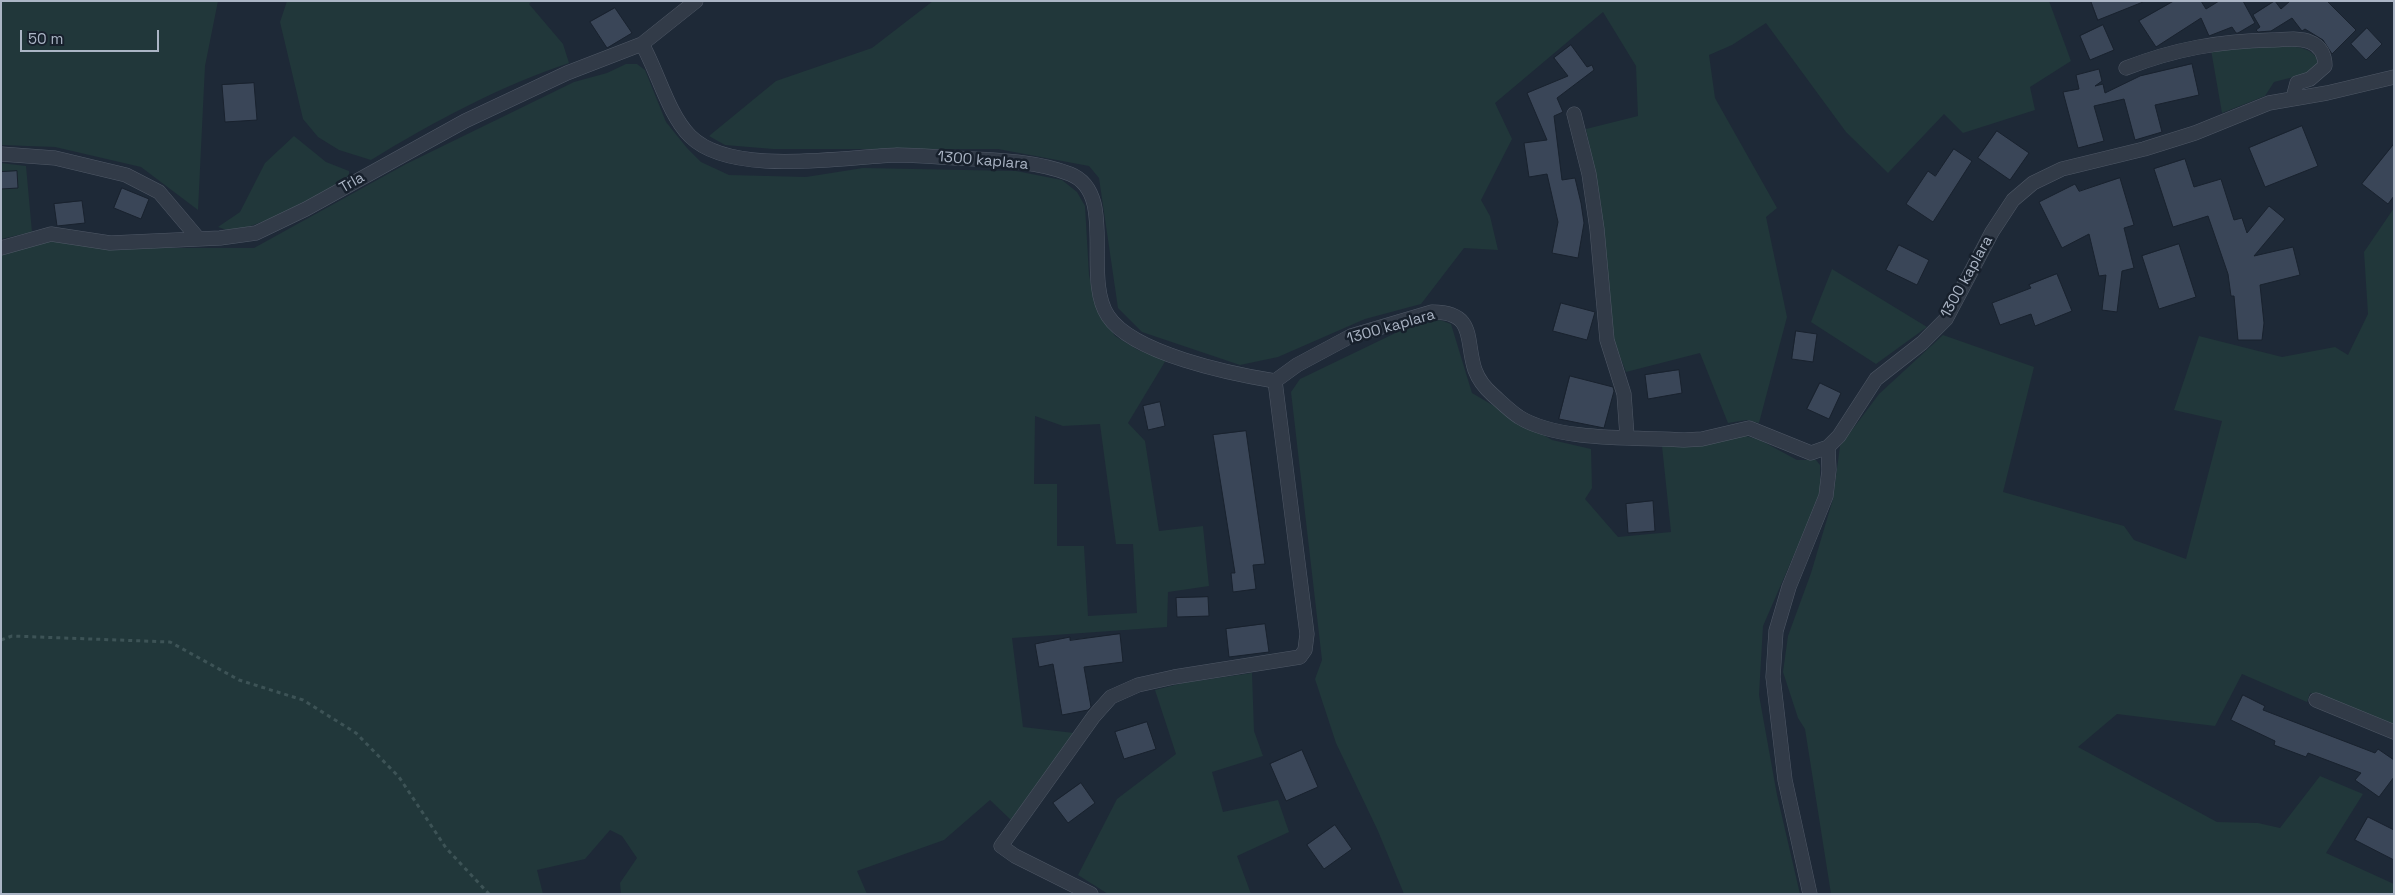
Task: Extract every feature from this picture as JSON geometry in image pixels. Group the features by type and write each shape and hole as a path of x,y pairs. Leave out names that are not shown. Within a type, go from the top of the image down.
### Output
{"street":[{"name":"Trla","path":"1,248 51,234 110,243 197,237 220,238 256,233 306,209 465,121 567,73 642,44 696,1"},
{"path":"2126,68 2156,56 2210,43 2253,40 2309,41 2321,50 2325,59 2325,66 2310,79 2297,83 2293,98"},
{"name":"1300 kaplara","path":"642,44 675,115 690,136 714,151 775,162 900,155 1018,161 1069,174 1081,180 1091,192 1095,203 1096,262 1102,302 1108,316 1132,338 1160,351 1207,366 1275,381 1297,365 1351,336 1432,312 1440,312 1462,321 1471,338 1475,368 1485,388 1521,418 1546,428 1574,435 1702,439 1749,428 1811,452 1828,447 1839,436 1876,379 1922,343 1946,320 1992,232 2013,200 2033,183 2062,170 2144,149 2195,133 2252,108 2394,77"},
{"path":"1574,114 1589,174 1597,229 1606,332 1624,394 1627,436"},
{"path":"1,154 55,158 126,175 159,191 197,237"},
{"path":"1091,894 1015,856 1001,846 1094,716 1111,697 1138,685 1174,677 1300,657 1305,650 1307,634 1275,381"},
{"path":"1810,894 1785,780 1773,677 1776,631 1784,605 1826,496 1829,470 1828,447"},
{"path":"2316,700 2394,732"}],"path":[{"path":"1,640 12,636 170,642 239,680 303,700 356,733 400,777 446,848 489,894"}],"green space":[{"path":"1,1 218,1 205,66 198,210 141,167 55,147 1,145"},
{"path":"287,1 532,1 529,4 563,44 569,63 543,72 467,106 371,160 339,150 318,137 303,119 280,22"},
{"path":"933,1 2049,1 2071,61 2030,87 2035,110 1963,133 1944,114 1888,173 1846,132 1766,23 1732,45 1709,55 1715,98 1777,208 1766,217 1787,317 1759,423 1747,420 1728,423 1700,353 1626,372 1611,333 1601,204 1586,129 1638,116 1636,66 1603,12 1495,103 1512,139 1481,200 1490,216 1498,250 1464,248 1421,304 1365,319 1278,357 1240,365 1142,332 1118,308 1099,178 1089,166 998,149 773,149 725,145 709,136 776,81 872,48"},
{"path":"2289,46 2304,49 2315,56 2319,63 2309,73 2274,82 2265,96 2222,113 2211,50"},
{"path":"626,64 637,64 645,70 666,122 701,162 729,175 806,177 863,168 1016,171 1062,180 1077,192 1085,206 1089,275 1096,307 1115,336 1138,350 1166,360 1128,423 1145,441 1159,531 1203,526 1209,586 1168,592 1167,627 1012,638 1023,727 1074,733 1011,820 990,800 944,840 857,871 867,894 621,894 620,883 637,858 622,836 610,830 585,859 537,870 543,894 1,894 1,256 48,239 98,248 254,248 406,164 574,82 607,73","holes":["1035,416 1063,426 1100,424 1116,544 1133,544 1137,613 1088,616 1084,546 1057,546 1057,484 1034,484"]},
{"path":"294,136 326,162 349,171 349,175 325,191 273,218 241,229 229,230 218,227 240,212 265,163"},
{"path":"1,163 26,166 32,232 1,239"},
{"path":"2394,208 2394,725 2310,693 2307,702 2242,674 2215,726 2117,714 2078,747 2217,822 2258,823 2280,828 2320,776 2363,794 2326,853 2394,884 2394,894 1831,894 1805,729 1798,718 1783,672 1788,636 1811,573 1833,499 1840,446 1879,394 1943,335 2034,367 2003,492 2124,526 2134,540 2186,559 2222,421 2174,410 2199,336 2282,357 2335,347 2348,355 2368,314 2364,252"},
{"path":"1832,269 1927,327 1876,364 1811,322"},
{"path":"1440,320 1451,324 1472,393 1552,440 1591,449 1592,488 1585,499 1618,537 1671,532 1662,446 1746,436 1760,440 1797,460 1816,460 1820,465 1820,495 1763,626 1759,695 1777,795 1800,894 1404,894 1378,831 1336,743 1315,679 1322,660 1291,392 1300,379 1410,326"},
{"path":"1252,673 1254,731 1263,756 1212,772 1223,812 1278,800 1289,832 1237,856 1251,894 1108,894 1078,875 1117,799 1176,754 1155,690 1183,683"}],"building":[{"path":"2091,1 2143,1 2143,2 2098,20"},
{"path":"2174,1 2201,1 2206,9 2219,1 2243,1 2255,23 2238,33 2232,27 2209,36 2201,18 2156,47 2139,21"},
{"path":"2275,1 2281,9 2290,1 2327,1 2356,30 2332,54 2323,40 2305,29 2302,31 2292,18 2271,31 2258,32 2256,30 2260,27 2253,15"},
{"path":"615,8 632,33 607,48 590,22"},
{"path":"2103,25 2114,50 2090,60 2080,36"},
{"path":"2367,28 2382,44 2366,60 2351,44"},
{"path":"1571,45 1587,67 1592,65 1594,70 1557,98 1563,112 1554,116 1562,180 1575,178 1581,203 1584,223 1578,258 1552,253 1558,222 1547,174 1529,177 1524,143 1547,140 1527,93 1568,76 1554,58"},
{"path":"2192,64 2199,95 2155,105 2162,132 2135,140 2124,99 2094,106 2104,141 2078,148 2063,92 2079,89 2076,75 2099,69 2102,81 2095,86 2103,84 2105,93 2140,76"},
{"path":"254,83 257,120 225,122 222,85"},
{"path":"2302,126 2318,166 2265,187 2249,148"},
{"path":"1997,131 2029,153 2010,180 1978,158"},
{"path":"2394,144 2394,196 2388,204 2362,184"},
{"path":"1954,149 1972,161 1933,222 1906,204 1928,171 1935,176"},
{"path":"2185,159 2194,187 2221,179 2234,220 2242,218 2247,233 2269,206 2285,219 2254,256 2293,247 2300,275 2260,285 2264,323 2262,340 2238,340 2234,296 2231,296 2228,274 2208,216 2173,227 2154,169"},
{"path":"17,171 18,188 1,189 1,172"},
{"path":"2120,178 2134,225 2124,228 2134,268 2122,271 2117,312 2102,310 2106,275 2099,276 2089,234 2062,248 2039,202 2075,184 2079,191"},
{"path":"122,188 149,199 141,219 114,208"},
{"path":"82,201 85,223 57,226 54,204"},
{"path":"2179,244 2196,297 2159,309 2142,256"},
{"path":"1899,245 1929,260 1917,285 1886,270"},
{"path":"2057,274 2072,311 2035,326 2031,314 2000,325 1992,303 2031,288 2029,285"},
{"path":"1561,303 1595,312 1587,340 1553,331"},
{"path":"1796,331 1817,334 1813,362 1792,359"},
{"path":"1679,370 1682,393 1648,399 1645,375"},
{"path":"1570,376 1613,387 1614,391 1604,428 1559,419"},
{"path":"1820,383 1841,393 1829,419 1807,409"},
{"path":"1160,402 1165,426 1148,430 1143,406"},
{"path":"1246,431 1265,564 1253,565 1256,589 1233,592 1231,573 1235,573 1213,435"},
{"path":"1653,501 1655,531 1628,533 1626,504"},
{"path":"1208,597 1209,616 1177,617 1176,598"},
{"path":"1265,624 1269,652 1229,657 1226,629"},
{"path":"1120,634 1123,662 1084,667 1091,707 1088,710 1062,715 1053,664 1039,667 1035,644 1070,637 1070,640"},
{"path":"2243,695 2265,706 2263,710 2375,753 2378,749 2394,760 2394,777 2379,797 2355,780 2361,773 2308,753 2306,757 2274,745 2275,741 2231,720"},
{"path":"1147,722 1156,749 1124,759 1115,732"},
{"path":"1302,750 1318,787 1286,801 1270,764"},
{"path":"1081,783 1095,803 1068,823 1053,803"},
{"path":"2368,817 2394,830 2394,860 2355,840"},
{"path":"1335,825 1352,849 1324,869 1307,845"}]}
